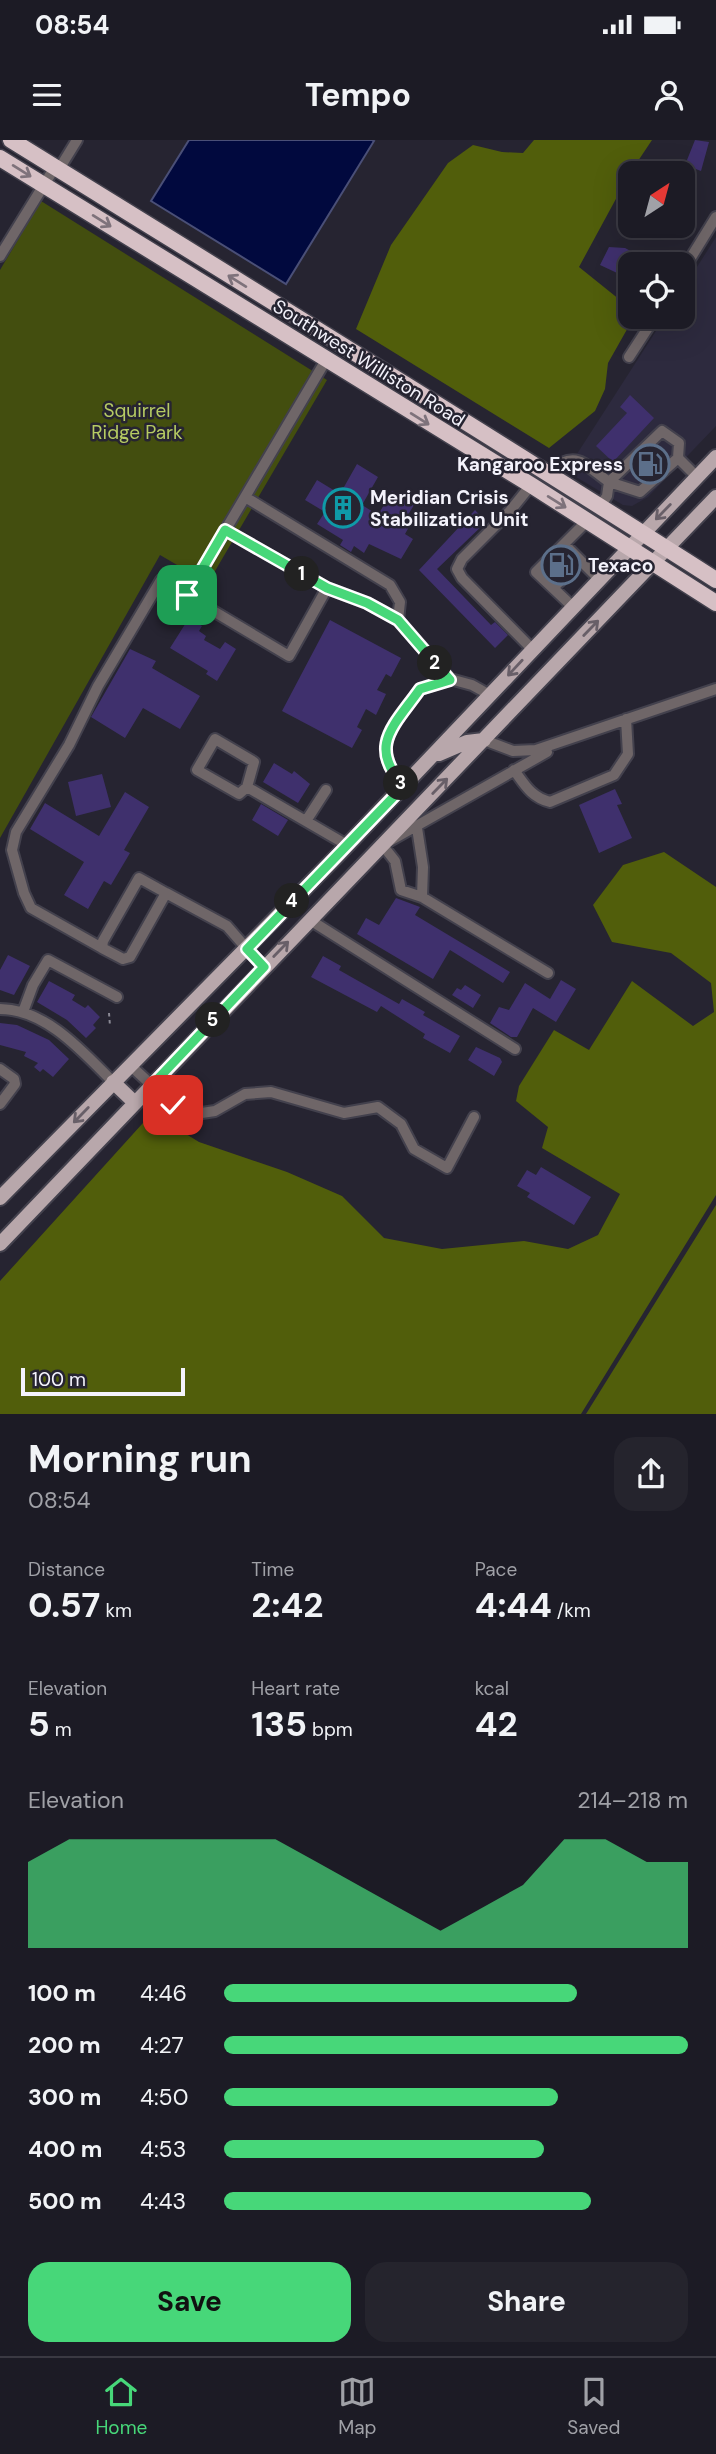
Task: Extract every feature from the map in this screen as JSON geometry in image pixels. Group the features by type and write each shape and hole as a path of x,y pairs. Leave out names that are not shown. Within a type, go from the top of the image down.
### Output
{"highway":[{"name":"Southwest Williston Road","path":"11,140 336,344 601,505 716,580"},
{"name":"Southwest Williston Road","path":"0,158 531,485 716,603"},
{"path":"326,360 336,344"}],"main road":[{"path":"0,1198 247,949 716,457"},
{"path":"0,1244 264,967 386,845 716,496"},
{"path":"428,760 452,747 484,740"},
{"path":"404,786 422,804"},
{"path":"247,949 264,967"},
{"path":"113,1082 135,1103"}],"street":[{"path":"0,256 55,167 61,166 77,140"},
{"path":"694,252 716,217"},
{"path":"629,357 647,329"},
{"path":"187,595 326,360"},
{"path":"548,472 568,459 576,458 609,481 640,492 678,458 679,443 662,431 609,481 607,496 601,505"},
{"path":"678,458 697,477"},
{"path":"531,485 510,511 462,559 457,569 462,579 533,650"},
{"path":"245,497 390,585 400,602 398,620"},
{"path":"544,579 564,556 587,521"},
{"path":"225,530 327,588 367,603 398,620 450,680"},
{"path":"573,607 536,572 564,556 581,561 599,579"},
{"path":"552,588 581,561"},
{"path":"166,893 130,957 123,959 31,908 21,885 12,850 16,832 69,745 98,686 161,580 289,656 327,588"},
{"path":"404,786 389,770 384,756 386,742 420,689 450,680 472,685 491,695"},
{"path":"484,740 524,752 562,743 716,689"},
{"path":"514,770 528,791 539,799 550,802 614,775 628,754 626,719"},
{"path":"215,739 254,762 247,787 239,794 197,770 215,739"},
{"path":"548,973 422,897 401,890 395,861 386,845 562,743"},
{"path":"247,787 347,845"},
{"path":"306,821 326,790"},
{"path":"417,828 423,867 422,897"},
{"path":"102,948 103,941 139,878 227,926 247,949"},
{"path":"310,920 515,1049"},
{"path":"23,1012 33,985 46,962 52,959 117,997"},
{"path":"0,1009 23,1012 40,1020 81,1050 113,1082"},
{"path":"130,1065 173,1105 195,1114 215,1111 245,1094 271,1092 344,1113 378,1107 401,1124 414,1149 447,1168 474,1117"},
{"path":"0,1069 14,1079 15,1084 0,1104"}],"path":[{"path":"109,1013 110,1026"}],"shaded area":[{"path":"189,140 374,141 286,284 151,201"},
{"path":"716,237 716,426 648,497 632,506 623,505 566,471 657,329 695,329 695,270"}],"green space":[{"path":"534,140 652,140 638,161 618,161 618,195 579,267 618,298 618,329 627,329 608,363 605,389 595,411 549,448 356,329 391,245 448,163 473,145 502,152 523,153"},
{"name":"Squirrel Ridge Park","path":"41,201 327,380 208,583 160,555 0,838 0,270"},
{"path":"664,852 716,887 716,1195 581,1414 0,1414 0,1281 152,1113 199,1142 287,1172 342,1196 384,1238 442,1249 524,1241 568,1249 598,1235 620,1194 542,1148 548,1127 516,1101 519,1086 554,1030 589,1050 632,981 693,1026 714,1012 711,983 671,953 612,942 593,905 623,865"},
{"path":"716,1205 716,1414 586,1414"}],"building":[{"path":"695,140 709,142 701,171 695,169 695,161 687,161"},
{"path":"609,247 625,248 633,252 618,252 618,273 600,265"},
{"path":"630,395 654,418 613,462 596,446 627,413 620,407"},
{"name":"Meridian Crisis Stabilization Unit","path":"357,464 378,477 362,505 378,515 392,491 414,505 403,523 409,527 405,534 413,539 401,559 369,544 364,553 354,546 351,552 340,545 343,540 317,524 325,512 305,500 317,480 340,494"},
{"path":"475,510 486,522 437,569 491,625 495,622 508,635 495,648 419,570"},
{"path":"189,618 202,626 199,631 206,636 204,640 220,649 225,642 236,649 217,681 206,674 208,671 170,648"},
{"path":"330,620 401,658 391,677 386,674 377,690 386,694 376,715 366,709 357,727 362,730 352,748 282,711"},
{"path":"130,649 156,661 152,668 200,696 180,729 143,708 125,738 91,717"},
{"path":"274,763 292,774 294,771 310,784 298,803 263,782"},
{"path":"102,774 111,807 76,816 68,782"},
{"path":"615,789 622,804 617,805 632,838 599,853 579,805"},
{"path":"125,792 149,807 124,850 130,853 111,885 104,881 88,909 64,895 84,862 30,829 45,803 99,836"},
{"path":"261,804 288,820 278,836 252,820"},
{"path":"396,898 420,907 415,915 510,972 503,983 450,950 433,979 357,934 366,918 379,925"},
{"path":"8,955 30,966 14,995 0,990 0,970"},
{"path":"323,956 341,966 339,970 399,1004 402,999 425,1012 423,1015 460,1036 450,1053 423,1038 425,1034 381,1006 377,1012 311,977"},
{"path":"561,980 576,989 556,1022 533,1008 517,1037 511,1037 490,1023 499,1007 509,1010 525,983 550,999"},
{"path":"49,981 75,995 72,1000 85,1008 88,1005 100,1017 93,1025 96,1028 86,1038 67,1020 37,1002"},
{"path":"465,985 481,995 473,1008 452,995 457,988 461,990"},
{"path":"0,1023 17,1025 49,1040 69,1059 53,1077 43,1069 40,1072 34,1067 38,1063 24,1056 26,1052 0,1045"},
{"path":"476,1047 500,1058 502,1062 494,1076 468,1060"},
{"path":"541,1167 591,1197 574,1225 527,1197 530,1193 517,1186 527,1170 536,1175"}],"place":[{"name":"Kangaroo Express","path":"650,464"},
{"name":"Meridian Crisis Stabilization Unit","path":"343,508"},
{"name":"Texaco","path":"561,565"}],"route":[{"path":"173,1105 152,1085 264,967 247,949 404,786 389,770 384,756 386,742 420,689 450,680 398,620 367,603 327,588 225,530 187,595"}]}
